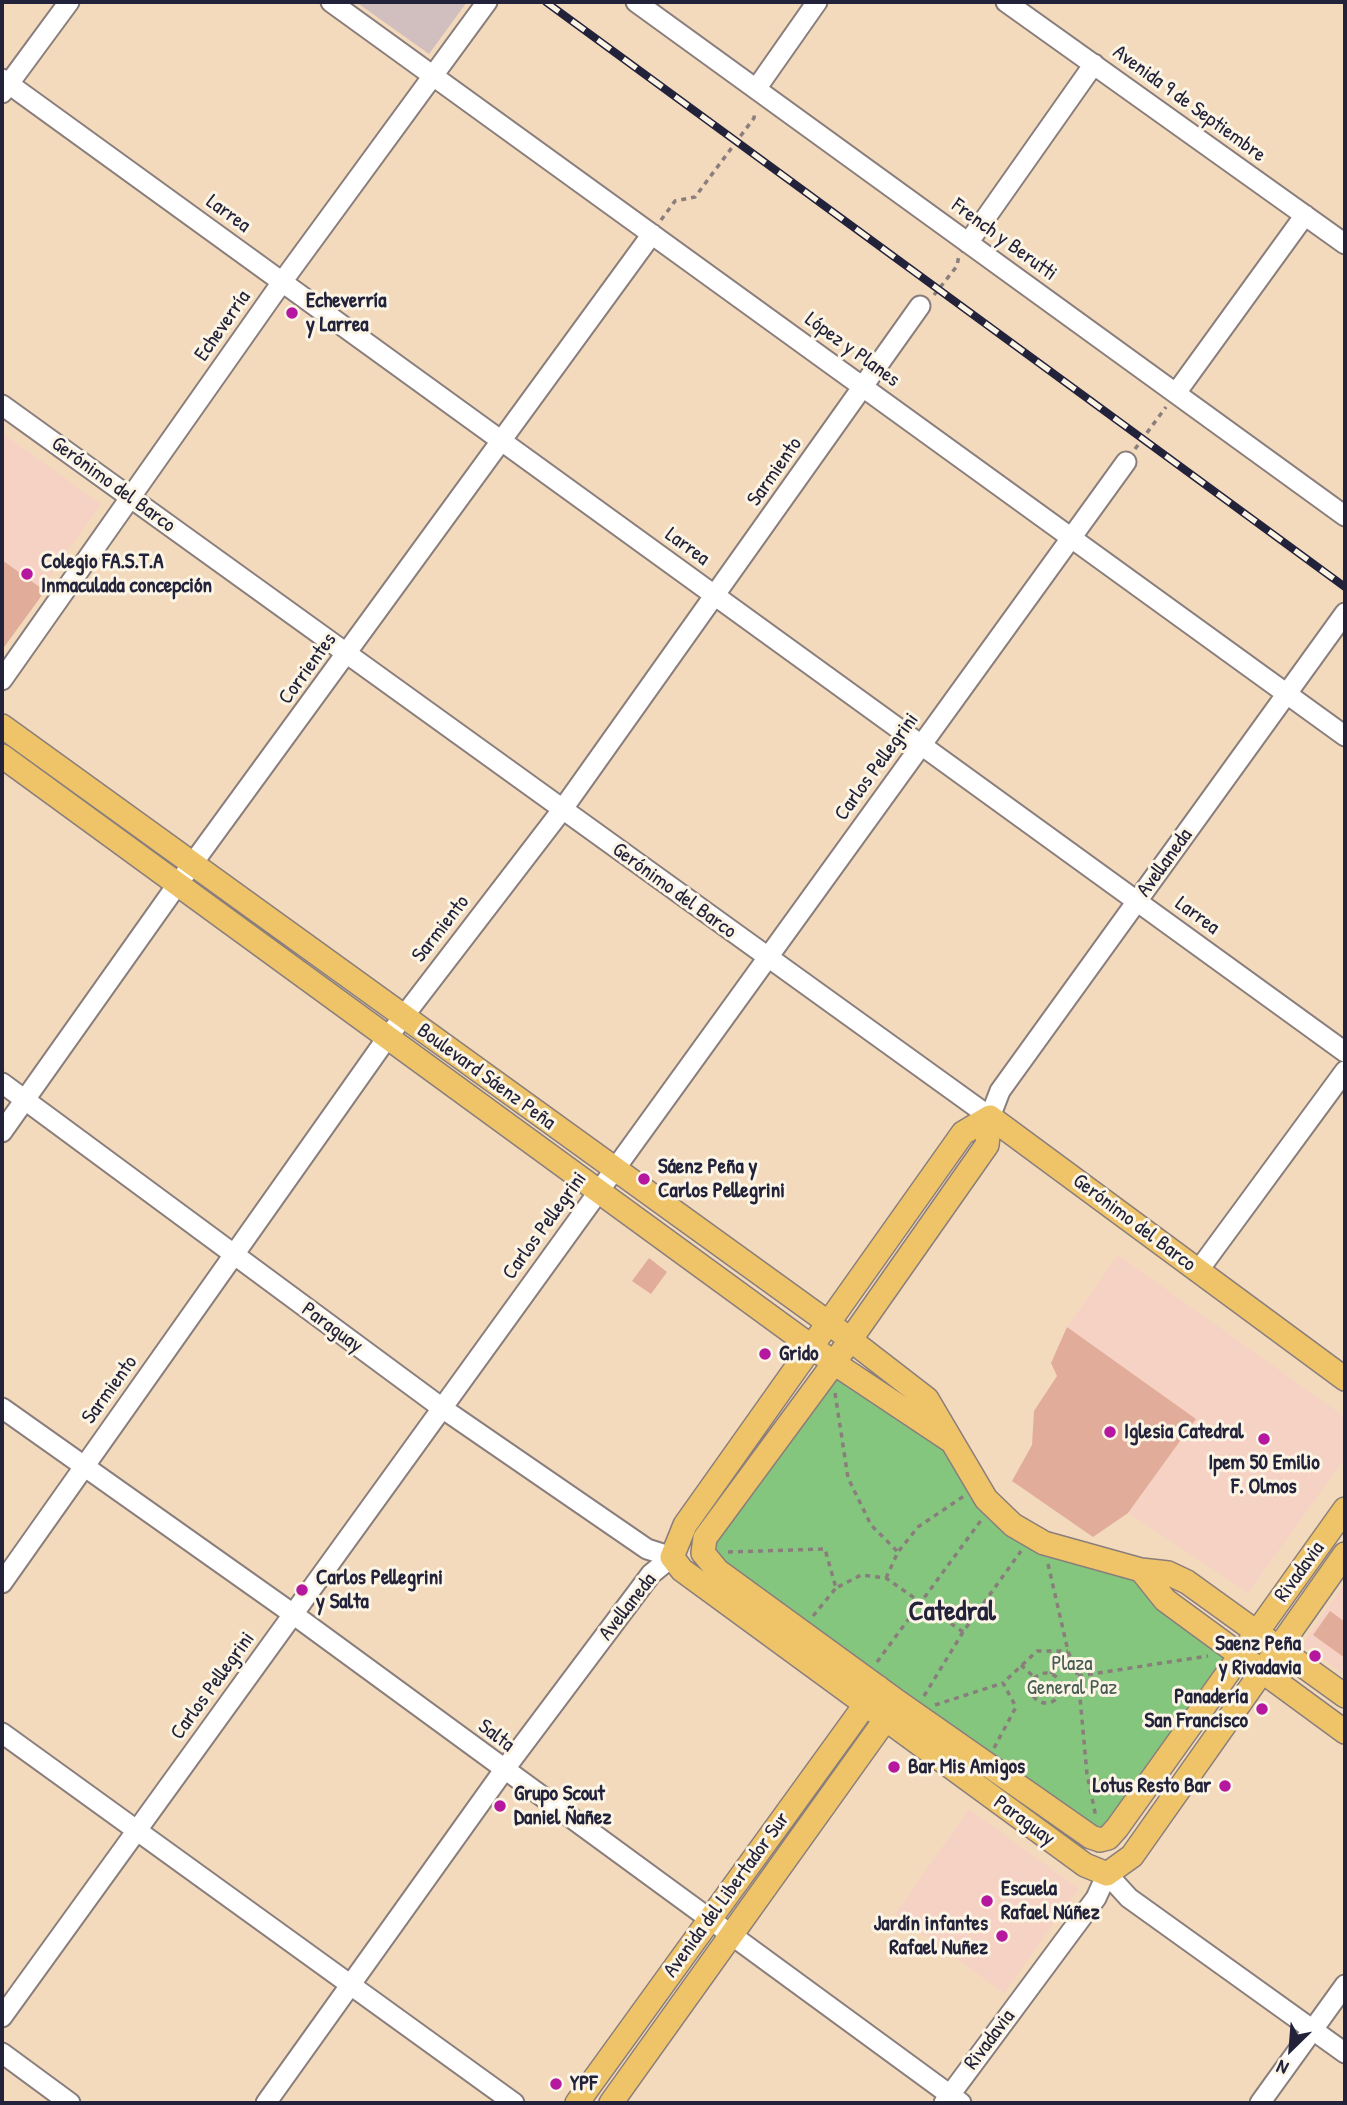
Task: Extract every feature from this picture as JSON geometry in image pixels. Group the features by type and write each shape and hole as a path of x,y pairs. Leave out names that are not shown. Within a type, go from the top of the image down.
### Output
{"main road":[{"name":"Boulevard Sáenz Peña","path":"2,726 830,1324 927,1399 977,1486 992,1506 1037,1540 1140,1570 1168,1573 1187,1582 1258,1630 1345,1696"},
{"name":"Boulevard Sáenz Peña","path":"2,756 834,1363 953,1443"},
{"name":"Gerónimo del Barco","path":"990,1117 1345,1379"},
{"name":"Avellaneda","path":"671,1557 685,1525 963,1133 990,1117"},
{"name":"Avellaneda","path":"703,1553 705,1538 834,1363 986,1145 990,1117"},
{"name":"Rivadavia","path":"1100,1840 1108,1838 1117,1829 1345,1509"},
{"name":"Paraguay","path":"671,1557 703,1553 718,1571 800,1630 1085,1865 1107,1874"},
{"name":"Rivadavia","path":"1107,1874 1132,1856 1345,1554"},
{"name":"Paraguay","path":"671,1557 682,1570 870,1690"},
{"path":"1140,1570 1165,1600 1345,1732"},
{"name":"Avenida del Libertador Sur","path":"577,2103 870,1690"},
{"name":"Paraguay","path":"899,1712 986,1762 1091,1837 1100,1840"},
{"name":"Avenida del Libertador Sur","path":"611,2103 730,1935 899,1712"},
{"path":"1100,1840 1107,1874"}],"street":[{"path":"4,85 69,2"},
{"name":"López y Planes","path":"331,2 1345,736"},
{"name":"Echeverría","path":"2,680 282,282 487,2"},
{"name":"French y Berutti","path":"636,2 1345,516"},
{"path":"758,90 817,2"},
{"name":"Avenida 9 de Septiembre","path":"1006,2 1345,243"},
{"path":"968,243 1094,64"},
{"name":"Larrea","path":"4,85 282,282 1345,1052"},
{"path":"1176,393 1305,215"},
{"name":"Corrientes","path":"2,1132 177,885 652,234"},
{"name":"Sarmiento","path":"2,1583 387,1038 562,810 920,306"},
{"name":"Gerónimo del Barco","path":"2,405 990,1117"},
{"name":"Carlos Pellegrini","path":"2,2017 1126,462"},
{"name":"Avellaneda","path":"990,1117 1000,1091 1345,613"},
{"path":"1198,1271 1345,1070"},
{"name":"Paraguay","path":"2,1083 234,1257 442,1408 647,1549 671,1557"},
{"name":"Salta","path":"2,1408 293,1614 951,2101"},
{"name":"Avellaneda","path":"266,2103 504,1770 652,1574 671,1557"},
{"path":"2,1733 349,1987 514,2103"},
{"name":"Paraguay","path":"1107,1874 1129,1898 1345,2053"},
{"name":"Rivadavia","path":"951,2101 1096,1898 1107,1874"},
{"path":"1260,2103 1345,1985"},
{"path":"2,2053 70,2103"}],"path":[{"path":"652,234 675,201 695,197 754,118 758,90"},
{"path":"920,306 925,298 933,296 957,267 957,257 968,243"},
{"path":"1126,462 1176,393"},
{"path":"834,1363 848,1478 871,1525 898,1552"},
{"path":"886,1578 898,1552 918,1527 977,1486"},
{"path":"870,1690 922,1601 992,1506"},
{"path":"899,1712 1037,1540"},
{"path":"1037,1540 1068,1651 1078,1676 1087,1774 1100,1840"},
{"path":"703,1553 825,1549 836,1588"},
{"path":"800,1630 836,1588 861,1575 886,1578 963,1632"},
{"path":"899,1712 1003,1683 1037,1651 1068,1651"},
{"path":"1051,1674 1059,1651"},
{"path":"1078,1676 1216,1654 1241,1654"},
{"path":"1021,1665 1035,1678"},
{"path":"1051,1674 1041,1674 1035,1678 1031,1685 1032,1695 1044,1703 1057,1698 1060,1685"},
{"path":"1051,1674 1060,1685"},
{"path":"1060,1685 1079,1682"},
{"path":"986,1762 1016,1707 1003,1683"}],"shaded area":[{"path":"356,2 467,2 429,54"},
{"name":"Colegio FA.S.T.A Inmaculada concepción","path":"2,433 101,504 2,644"},
{"name":"Ipem 50 Emilio F. Olmos","path":"1118,1255 1345,1417 1345,1458 1248,1593 1128,1513 1196,1419 1067,1327"},
{"path":"1345,1583 1345,1675 1302,1644"},
{"name":"Escuela Rafael Núñez","path":"969,1809 1079,1889 1004,1993 895,1914"}],"green space":[{"name":"Plaza General Paz","path":"834,1363 953,1443 999,1513 1141,1570 1241,1654 1108,1838 718,1571 705,1538"}],"building":[{"path":"2,560 45,591 2,650"},
{"path":"649,1258 667,1272 651,1294 632,1281"},
{"name":"Iglesia Catedral","path":"1067,1327 1196,1419 1128,1513 1093,1537 1012,1481 1032,1445 1034,1411 1057,1376 1051,1363"},
{"path":"1330,1611 1345,1622 1345,1658 1313,1635"}],"railway":[{"path":"546,2 1345,587"}],"place":[{"name":"Echeverría y Larrea","path":"292,313"},
{"name":"Colegio FA.S.T.A Inmaculada concepción","path":"27,574"},
{"name":"Sáenz Peña y Carlos Pellegrini","path":"644,1179"},
{"name":"Grido","path":"765,1354"},
{"name":"Iglesia Catedral","path":"1110,1432"},
{"name":"Ipem 50 Emilio F. Olmos","path":"1264,1439"},
{"name":"Carlos Pellegrini y Salta","path":"302,1590"},
{"name":"Saenz Peña y Rivadavia","path":"1315,1656"},
{"name":"Panadería San Francisco","path":"1262,1709"},
{"name":"Bar Mis Amigos","path":"894,1767"},
{"name":"Lotus Resto Bar","path":"1225,1786"},
{"name":"Grupo Scout Daniel Ñañez","path":"500,1806"},
{"name":"Escuela Rafael Núñez","path":"987,1901"},
{"name":"Jardín infantes Rafael Nuñez","path":"1002,1936"},
{"name":"YPF","path":"556,2084"}],"district":[{"name":"Catedral","path":"952,1613"}]}
